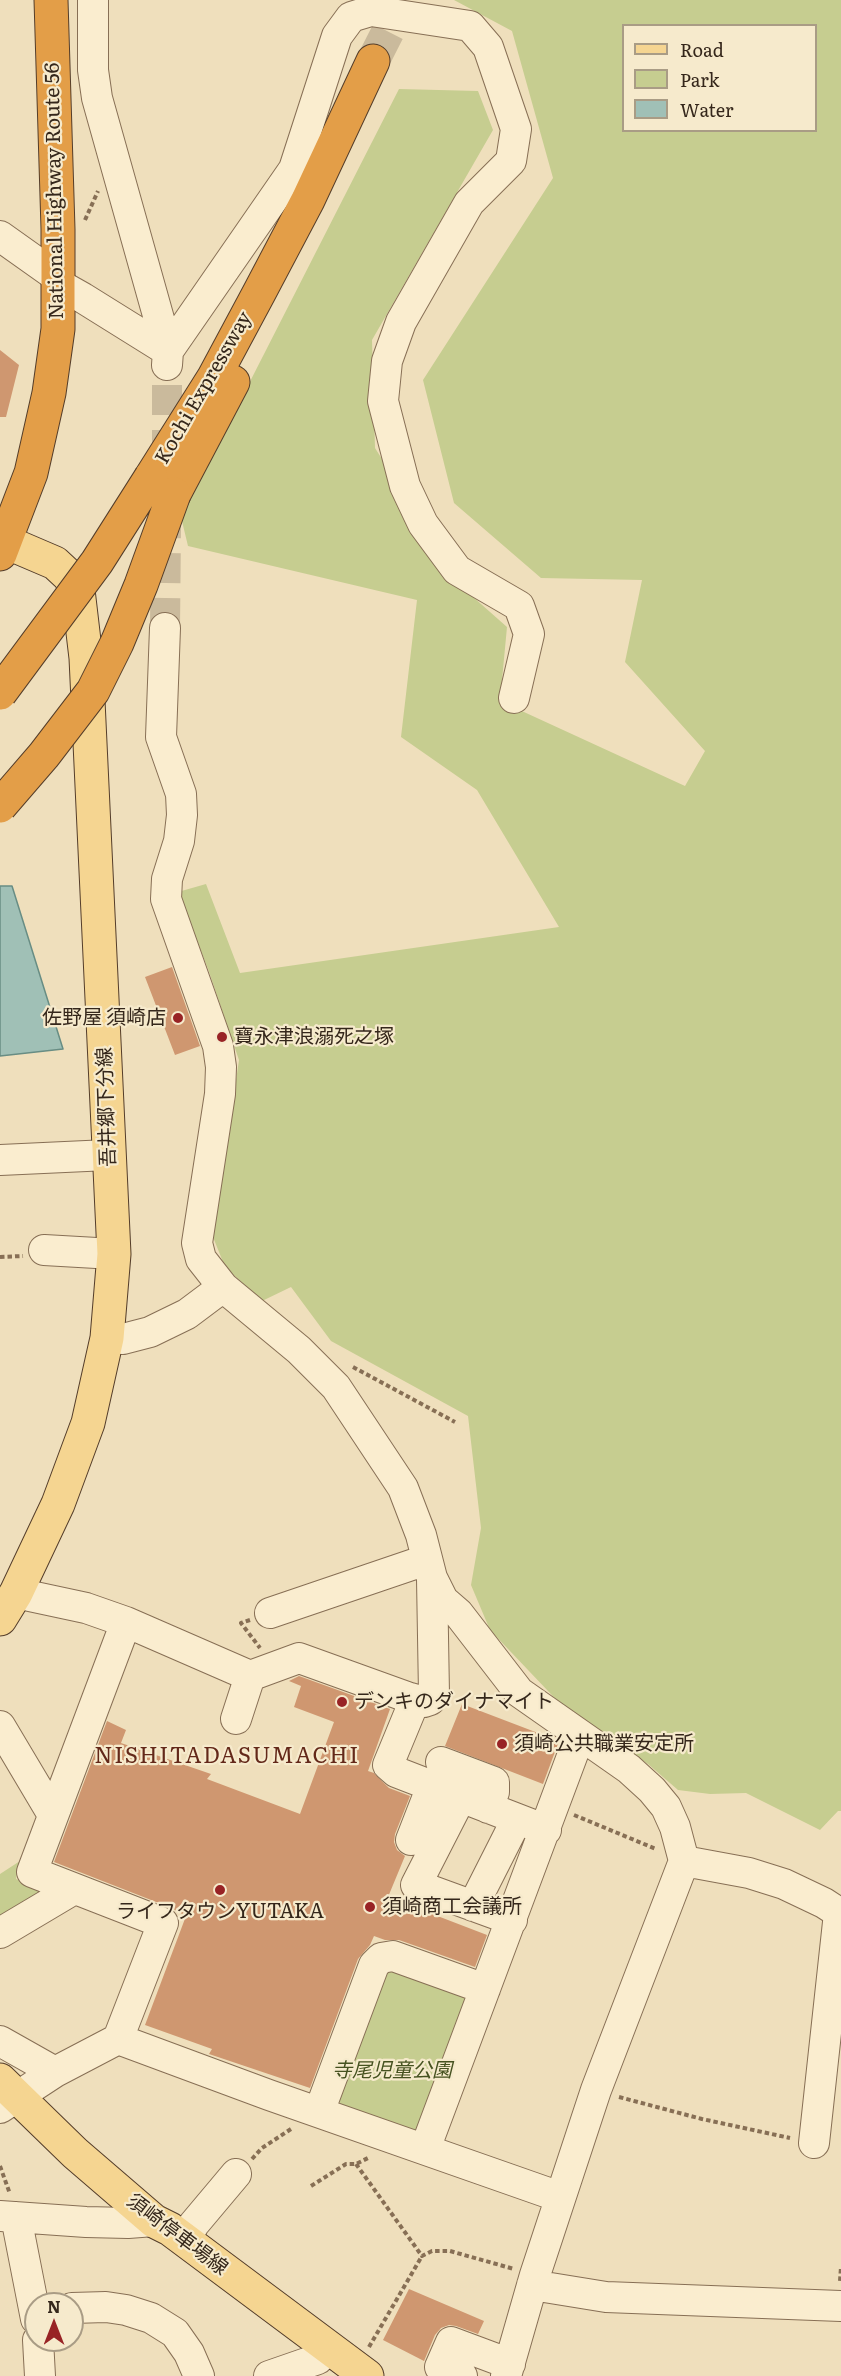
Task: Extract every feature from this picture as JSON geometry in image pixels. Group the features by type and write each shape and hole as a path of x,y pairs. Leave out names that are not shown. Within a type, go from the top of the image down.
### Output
{"highway":[{"name":"National Highway Route 56","path":"3,548 31,473 50,393 58,329 59,282 51,0"},
{"name":"Kochi Expressway","path":"0,693 154,481 308,200 373,61"},
{"path":"0,656 66,576 154,481 246,357 285,275 308,200"},
{"path":"0,806 44,755 93,691 117,643 141,585 154,481"}],"main road":[{"name":"吾井郷下分線","path":"3,548 55,563 69,576 78,590 86,658 91,745 114,1254 107,1338 99,1382 58,1504 8,1606"},
{"name":"須崎停車場線","path":"6,2095 154,2221 185,2241 316,2365 368,2362"}],"street":[{"path":"93,0 93,70 97,98 167,361"},
{"path":"167,361 294,169 337,36 351,16 371,11 470,26 488,47 516,129 511,161 469,203 401,321 387,361 383,401 405,486 423,524 457,570 519,606 529,634 514,698"},
{"path":"0,236 167,361"},
{"path":"165,628 161,737 181,794 182,815 178,841 167,879 166,899 218,1046 221,1067 220,1094 197,1243 201,1259 223,1287 299,1350 336,1387 407,1485 421,1535 438,1572 443,1600 458,1613 519,1692 629,1769 652,1790 666,1807 675,1827 684,1861 596,2090 533,2281 508,2370 471,2369"},
{"path":"0,1160 108,1155"},
{"path":"44,1250 114,1254"},
{"path":"107,1338 123,1339 150,1332 187,1314 223,1287"},
{"path":"270,1613 438,1572"},
{"path":"8,1606 86,1608 250,1676 299,1658 424,1702 430,1700 434,1694 438,1572"},
{"path":"6,2095 118,2039 163,1923 32,1872 126,1623"},
{"path":"236,1719 250,1676"},
{"path":"410,1698 412,1707 388,1765 396,1772 436,1774 475,1802 517,1819 550,1818"},
{"path":"0,1726 53,1815"},
{"path":"425,2149 580,1735"},
{"path":"411,1840 436,1774"},
{"path":"475,1802 416,1885 512,1920"},
{"path":"473,1906 517,1819"},
{"path":"684,1861 749,1873 784,1884 840,1914 814,2143"},
{"path":"0,1933 74,1889"},
{"path":"319,2112 374,1965 381,1959 393,1956 485,1989"},
{"path":"118,2039 560,2197"},
{"path":"0,2041 55,2072"},
{"path":"185,2241 194,2224 236,2174"},
{"path":"30,2292 8,2217 128,2223 154,2221"},
{"path":"533,2281 606,2298 841,2306"},
{"path":"84,2308 106,2307 126,2310 151,2318 175,2333 189,2353 199,2376"},
{"path":"39,2352 40,2376"},
{"path":"269,2376 316,2365"}],"path":[{"path":"348,1364 455,1422"},
{"path":"550,1818 684,1861"},
{"path":"596,2090 702,2119 814,2143"},
{"path":"236,2174 262,2148 319,2112"},
{"path":"311,2186 346,2164 356,2164 422,2256"},
{"path":"368,2362 422,2256 432,2252 450,2251 533,2281"}],"green space":[{"path":"454,0 841,0 841,1811 838,1811 820,1830 746,1793 710,1794 678,1790 648,1764 567,1711 490,1630 471,1585 481,1528 468,1416 331,1341 291,1287 262,1301 225,1267 213,1237 239,1060 208,969 178,892 206,884 240,973 559,927 477,790 401,737 417,600 188,546 181,517 399,89 478,91 493,130 372,340 375,448 464,589 507,627 500,701 685,786 705,751 625,662 642,580 541,578 454,503 423,380 553,178 512,31"},
{"path":"20,1861 16,1879 57,1891 0,1921 0,1874"},
{"name":"寺尾児童公園","path":"395,1965 470,1993 425,2128 413,2133 327,2104 376,1973"}],"water":[{"path":"0,886 12,886 63,1049 0,1056"}],"building":[{"path":"0,350 19,365 6,417 0,417"},
{"name":"佐野屋 須崎店","path":"172,967 200,1046 175,1055 145,977"},
{"name":"ライフタウンYUTAKA","path":"299,1676 390,1709 368,1771 374,1773 389,1788 410,1796 394,1842 397,1850 405,1856 388,1897 487,1935 475,1967 399,1940 385,1940 374,1936 370,1945 358,1959 310,2088 209,2054 212,2049 145,2025 186,1916 169,1907 54,1862 107,1721 126,1730 121,1743 211,1774 207,1779 300,1814 334,1722 294,1707 301,1686 289,1681"},
{"name":"須崎公共職業安定所","path":"462,1704 559,1741 543,1784 445,1746"},
{"path":"409,2289 484,2321 478,2334 456,2326 449,2325 441,2328 435,2335 424,2361 383,2340"}],"tunnel":[{"path":"373,61 404,0"},
{"path":"167,370 167,460"},
{"path":"165,628 166,526"}],"place":[{"name":"佐野屋 須崎店","path":"178,1018"},
{"name":"寶永津浪溺死之塚","path":"222,1037"},
{"name":"デンキのダイナマイト","path":"342,1702"},
{"name":"須崎公共職業安定所","path":"502,1744"},
{"name":"ライフタウンYUTAKA","path":"220,1890"},
{"name":"須崎商工会議所","path":"370,1907"}],"district":[{"name":"NISHITADASUMACHI","path":"227,1757"}]}
